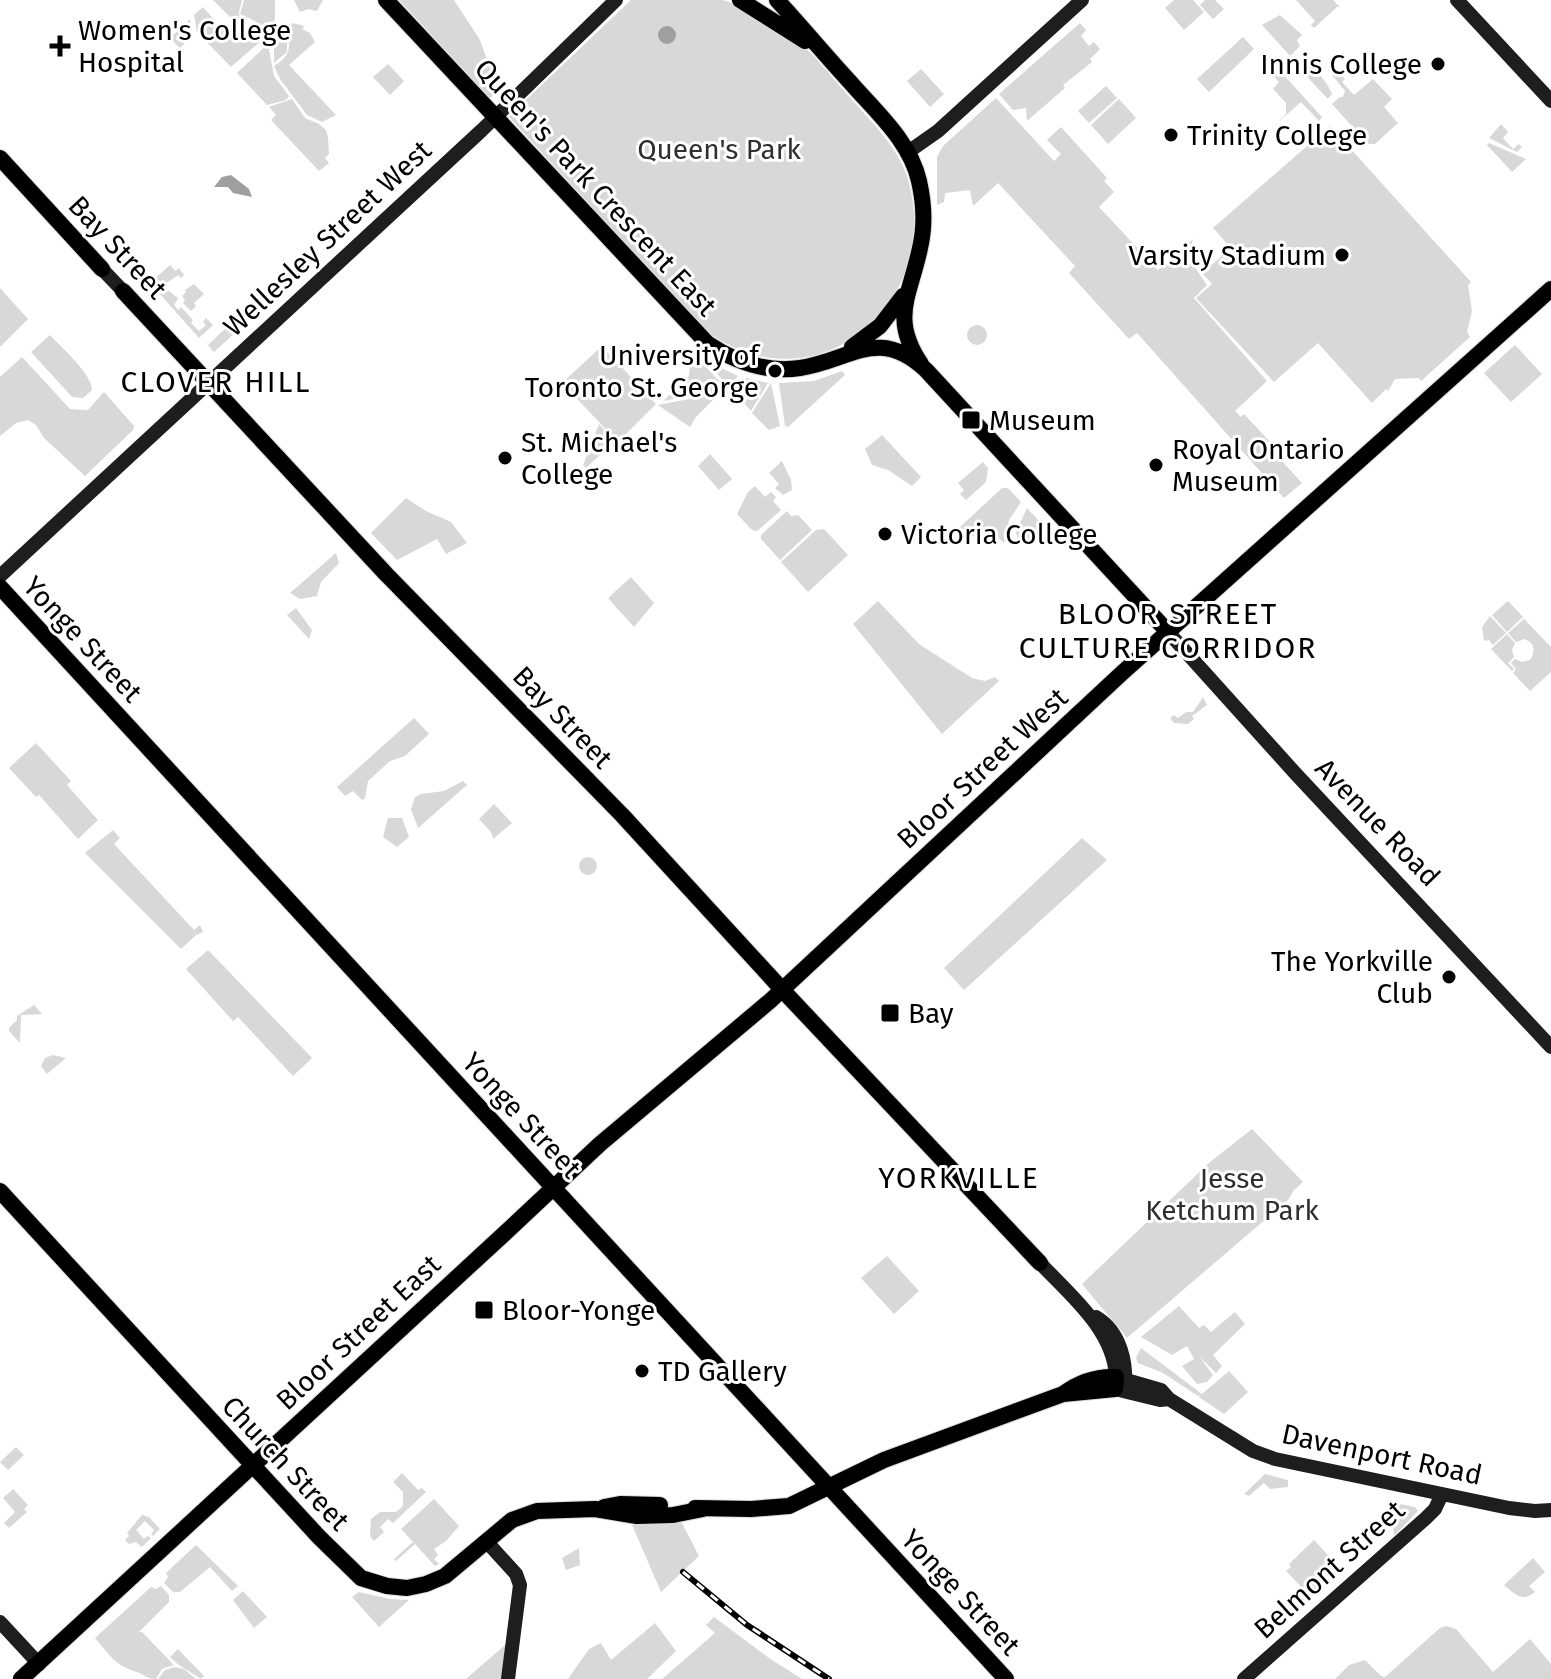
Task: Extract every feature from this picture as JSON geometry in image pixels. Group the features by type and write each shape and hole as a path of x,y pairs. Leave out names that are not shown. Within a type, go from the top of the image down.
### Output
{"main road":[{"name":"Queen's Park Crescent East","path":"386,0 707,343 732,358 768,368 804,367 837,357"},
{"path":"740,0 826,55"},
{"path":"777,0 908,152 919,181 923,216 921,247 906,292 903,316 904,330 912,350 922,365 1168,632"},
{"name":"Bay Street","path":"0,158 102,269"},
{"name":"Bloor Street West","path":"553,1186 782,989 1168,632 1551,289"},
{"name":"Bay Street","path":"123,291 386,574 622,815 1040,1263"},
{"path":"837,357 875,331 906,292"},
{"path":"837,357 880,346 922,365"},
{"name":"Yonge Street","path":"0,587 1006,1679"},
{"name":"Bloor Street East","path":"21,1679 553,1186"},
{"name":"Church Street","path":"0,1191 345,1564 369,1581 398,1588 426,1584 445,1576 512,1520 537,1511 595,1509 620,1504 777,1509 800,1502 829,1487"},
{"name":"Davenport Road","path":"829,1487 884,1460 1063,1394 1079,1383 1102,1377 1121,1384"}],"street":[{"name":"Wellesley Street West","path":"0,576 495,117 616,0"},
{"path":"908,152 938,131 1082,0"},
{"path":"1457,0 1551,101"},
{"name":"Bay Street","path":"102,269 123,291"},
{"name":"Avenue Road","path":"1168,632 1551,1047"},
{"name":"Bay Street","path":"1040,1263 1089,1313 1112,1354 1121,1384"},
{"name":"Davenport Road","path":"1121,1384 1160,1400 1169,1399 1263,1455 1509,1508 1551,1510"},
{"name":"Belmont Street","path":"1244,1679 1426,1518 1435,1509 1442,1494"},
{"path":"486,1541 516,1574 520,1585 508,1679"},
{"path":"0,1622 39,1664"}],"green space":[{"path":"213,0 242,0 239,12 241,28"},
{"path":"244,0 275,0 275,19 263,39 258,38 255,21 240,14"},
{"path":"294,0 323,0 317,11 308,9 300,12"},
{"path":"399,0 454,0 480,40 498,90 490,98"},
{"name":"Queen's Park","path":"631,0 722,0 779,29 816,59 893,148 910,187 914,232 905,273 885,308 857,335 823,353 785,359 744,352 704,329 510,118"},
{"path":"1174,0 1193,0 1204,12 1184,30 1165,8"},
{"path":"1205,0 1215,0 1224,9 1213,19 1200,5"},
{"path":"1296,0 1333,0 1340,7 1314,28 1311,25 1315,21"},
{"path":"203,7 234,43 244,34 261,41 231,67 197,32 194,15"},
{"path":"1280,15 1302,35 1297,40 1300,46 1290,56 1262,25"},
{"path":"190,19 192,36 180,48 170,38"},
{"path":"292,23 305,26 302,29 310,33 315,42 289,65 336,115 322,122 307,115 274,66 288,52"},
{"path":"1080,23 1086,30 1081,36 1089,46 1094,42 1100,49 1090,59 1092,62 1063,85 1065,88 1027,121 1026,108 1013,110 999,94"},
{"path":"290,24 287,52 274,63 274,38"},
{"path":"1243,37 1254,49 1209,92 1197,79"},
{"path":"268,44 274,76 289,96 286,100 267,105 237,73"},
{"path":"1269,59 1322,117 1319,121 1301,102 1275,125 1286,114 1286,103 1273,89 1279,82 1262,65"},
{"path":"1298,59 1309,64 1323,78 1332,94 1328,99 1293,62"},
{"path":"388,64 404,81 390,95 373,77"},
{"path":"1333,66 1354,95 1373,79 1392,99 1384,107 1398,123 1375,144 1368,144 1332,104 1343,97 1345,91 1328,70"},
{"path":"921,69 944,94 930,107 907,81"},
{"path":"1106,86 1117,98 1089,123 1078,111"},
{"path":"996,98 1054,161 1061,154 1047,140 1061,127 1107,178 1104,181 1114,192 1099,207 1158,270 1193,239 1188,257 1207,285 1194,298 1267,381 1235,411 1241,417 1244,414 1273,445 1270,448 1302,483 1284,498 1137,333 1129,339 1069,273 1075,266 998,183 973,206 970,190 945,193 944,202 937,205 937,157 943,146"},
{"path":"292,99 305,118 326,130 329,154 325,158 329,163 319,171 271,120 276,115 269,107"},
{"path":"1119,99 1136,118 1108,144 1091,125"},
{"path":"1501,124 1508,132 1503,138 1513,149 1519,144 1522,147 1517,152 1489,138"},
{"name":"Varsity Stadium","path":"1330,126 1471,282 1468,285 1472,311 1467,332 1470,337 1421,381 1419,378 1395,379 1388,391 1386,389 1372,403 1318,343 1274,382 1196,298 1212,284 1202,273 1231,248 1213,228"},
{"path":"1489,143 1526,159 1512,172 1487,145"},
{"path":"170,265 175,271 179,268 184,275 181,278 178,275 162,286 178,298 174,305 178,310 181,307 199,331 206,325 203,322 206,318 213,325 199,338 150,283"},
{"path":"194,284 204,294 194,303 196,306 191,311 183,303 185,300 182,296"},
{"path":"0,288 28,319 0,347"},
{"path":"230,324 237,331 214,352 208,345"},
{"path":"977,325 984,328 987,335 984,342 977,345 970,342 967,335 970,328"},
{"path":"50,335 87,376 92,390 83,398 72,397 31,352"},
{"path":"1515,345 1542,374 1511,402 1484,373"},
{"path":"602,346 656,404 618,442 562,383"},
{"path":"695,356 725,387 714,392 663,401 689,376 690,362"},
{"path":"22,357 70,409 88,410 104,392 134,426 85,476 28,420 16,423 0,436 0,377"},
{"path":"705,360 738,376 728,386"},
{"path":"842,371 845,375 788,427 785,426 779,383 814,381"},
{"path":"746,378 768,383 751,411 733,391"},
{"path":"771,383 780,426 769,430 752,413"},
{"path":"720,393 690,427 658,405"},
{"path":"599,424 615,441 586,468 583,465"},
{"path":"882,435 921,477 912,486 888,470 872,465 865,449"},
{"path":"710,454 732,479 719,490 698,466"},
{"path":"782,461 792,490 783,495 775,488 779,484 769,473"},
{"path":"983,462 988,468 986,482 966,500 960,494 964,490 958,483"},
{"path":"755,486 765,497 771,492 776,497 773,501 781,510 757,531 752,530 737,514 748,492"},
{"path":"1002,488 1008,488 1021,502 1009,520 1004,543 987,528 977,538 960,531 960,527"},
{"path":"406,498 451,522 467,543 446,554 437,539 397,560 371,533"},
{"path":"1027,508 1051,534 1028,543 1018,540 1016,532"},
{"path":"787,511 791,516 798,515 812,530 780,560 761,539 761,535"},
{"path":"824,529 848,555 808,592 781,562 816,530"},
{"path":"336,553 339,563 321,582 317,596 300,599 290,593"},
{"path":"631,577 654,603 634,627 608,598"},
{"path":"878,601 919,644 972,678 985,681 995,677 999,681 942,734 853,624"},
{"path":"1508,601 1523,617 1507,632 1492,615"},
{"path":"296,608 312,630 309,639 287,615"},
{"path":"1490,616 1506,633 1493,645 1489,640 1484,641 1482,627"},
{"path":"1524,619 1551,647 1551,672 1530,691 1513,673 1516,669 1511,663 1515,659 1522,662 1530,660 1532,645 1524,639 1516,642 1508,633"},
{"path":"1507,634 1515,643 1512,650 1514,657 1508,663 1514,669 1512,671 1491,649"},
{"path":"1203,697 1207,705 1192,716 1194,719 1188,724 1174,723 1170,718 1193,712"},
{"path":"414,718 429,734 405,756 390,761 368,781 365,798 362,800 353,791 345,796 337,787"},
{"path":"36,743 71,781 67,785 98,820 78,839 39,795 36,797 9,768"},
{"path":"463,781 467,785 418,828 411,809 415,797 444,791"},
{"path":"494,804 512,823 493,839 479,819"},
{"path":"388,818 402,818 409,837 397,847 383,837"},
{"path":"113,830 120,838 114,844 194,930 200,925 203,932 181,949 85,853"},
{"path":"1082,838 1107,860 964,990 944,968"},
{"path":"588,857 597,866 588,875 579,866"},
{"path":"208,950 312,1058 293,1076 238,1017 233,1021 186,969"},
{"path":"34,1005 42,1014 21,1015 20,1043 9,1028 17,1016"},
{"path":"53,1055 66,1058 47,1074 41,1066 45,1058"},
{"name":"Jesse Ketchum Park","path":"1252,1129 1303,1182 1288,1200 1127,1338 1082,1284 1210,1162"},
{"path":"887,1256 919,1291 894,1314 861,1278"},
{"path":"1179,1306 1199,1328 1204,1325 1211,1332 1235,1312 1245,1324 1213,1355 1222,1366 1216,1373 1199,1356 1213,1375 1207,1382 1197,1384 1182,1366 1194,1359 1187,1346 1172,1355 1141,1337"},
{"path":"1141,1348 1202,1394 1229,1371 1248,1392 1224,1414 1163,1373 1138,1363 1136,1358"},
{"path":"16,1447 24,1455 8,1470 0,1462"},
{"path":"402,1473 418,1490 422,1488 426,1492 393,1523 388,1519 380,1527 384,1532 374,1541 370,1536 371,1519 380,1512 396,1512 403,1506 403,1492 393,1482"},
{"path":"1265,1474 1288,1480 1288,1487 1270,1489 1264,1483 1249,1496 1244,1494"},
{"path":"13,1489 28,1505 24,1509 27,1512 9,1528 4,1523 15,1512 3,1498"},
{"path":"434,1499 459,1526 434,1549 438,1555 434,1559 439,1564 435,1566 415,1544 396,1561 394,1559 413,1542 401,1529"},
{"path":"1390,1502 1415,1507 1418,1511 1394,1536"},
{"path":"142,1515 149,1517 160,1529 153,1536 154,1530 145,1521 136,1530 144,1539 148,1536 151,1538 142,1547 125,1540"},
{"path":"682,1523 699,1556 661,1592 632,1525"},
{"path":"1314,1540 1341,1569 1311,1597 1286,1571 1291,1567 1289,1564"},
{"path":"196,1545 238,1586 232,1591 210,1567 180,1592 173,1592 164,1583 168,1577 166,1573"},
{"path":"579,1548 580,1565 566,1570 562,1558"},
{"path":"1533,1558 1545,1572 1529,1586 1535,1592 1526,1597 1519,1596 1504,1585"},
{"path":"161,1586 169,1595 169,1602 139,1632 174,1665 162,1669 153,1679 118,1663 95,1638 151,1587 156,1589"},
{"path":"243,1591 267,1617 254,1628 233,1600"},
{"path":"359,1592 409,1600 379,1627 352,1597"},
{"path":"714,1617 802,1679 662,1679 715,1633 706,1625"},
{"path":"655,1623 676,1651 647,1679 568,1679 589,1649 601,1643 611,1660"},
{"path":"1446,1626 1456,1629 1493,1672 1530,1639 1551,1664 1551,1679 1335,1679 1349,1665 1365,1660 1385,1677"},
{"path":"505,1645 509,1646 504,1679 466,1679"},
{"path":"178,1649 204,1676 201,1679 170,1657"},
{"path":"174,1667 184,1669 196,1679 158,1679 165,1670"}],"shaded area":[{"path":"667,26 676,35 667,44 658,35"},
{"path":"231,175 249,189 252,197 233,193 228,187 214,187 222,177"}],"railway":[{"path":"683,1572 747,1625 829,1679"}],"place":[{"name":"Women's College Hospital","path":"60,46"},
{"name":"Innis College","path":"1438,64"},
{"name":"Trinity College","path":"1171,135"},
{"name":"Varsity Stadium","path":"1342,255"},
{"name":"University of Toronto St. George","path":"775,371"},
{"name":"Museum","path":"971,420"},
{"name":"St. Michael's College","path":"505,458"},
{"name":"Royal Ontario Museum","path":"1156,465"},
{"name":"Victoria College","path":"885,534"},
{"name":"The Yorkville Club","path":"1449,977"},
{"name":"Bay","path":"890,1013"},
{"name":"Bloor-Yonge","path":"484,1310"},
{"name":"TD Gallery","path":"642,1371"}],"district":[{"name":"CLOVER HILL","path":"216,382"},
{"name":"BLOOR STREET CULTURE CORRIDOR","path":"1168,631"},
{"name":"YORKVILLE","path":"959,1178"}]}
